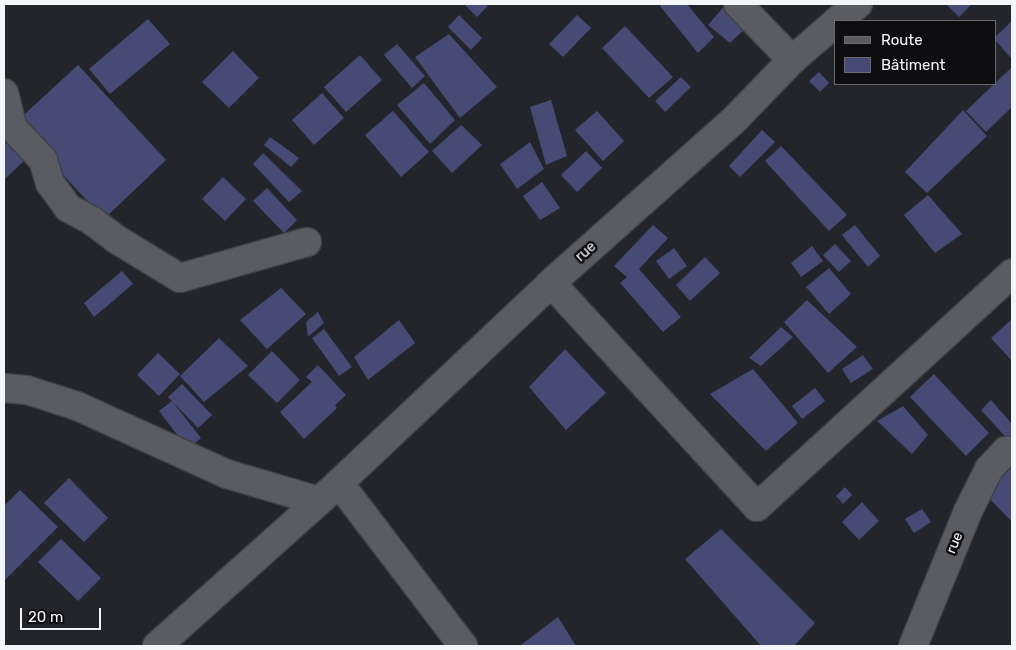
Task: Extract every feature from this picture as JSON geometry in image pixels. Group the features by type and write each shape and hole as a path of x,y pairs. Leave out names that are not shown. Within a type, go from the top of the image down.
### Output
{"street":[{"path":"738,4 792,60"},
{"name":"rue","path":"838,20 858,4"},
{"name":"rue","path":"157,646 339,483 551,283 736,118 792,60 834,24"},
{"path":"4,93 13,128 43,160 50,183 68,208 91,220 116,240 180,278 306,242"},
{"path":"551,283 757,507 1012,272"},
{"path":"4,388 27,390 77,406 227,474 318,501"},
{"name":"rue","path":"913,646 968,511 989,469 1006,451 1012,450"},
{"path":"339,483 463,646"}],"building":[{"path":"464,4 486,4 488,6 477,17"},
{"path":"662,4 687,4 714,37 698,53 660,6"},
{"path":"726,4 747,27 730,43 708,25"},
{"path":"946,4 972,4 959,17"},
{"path":"459,15 482,38 471,50 448,27"},
{"path":"577,15 591,28 563,57 549,44"},
{"path":"148,19 170,44 110,94 89,69"},
{"path":"1012,21 1012,59 996,41 996,36"},
{"path":"625,26 673,77 649,98 602,48"},
{"path":"449,34 497,87 460,118 415,57"},
{"path":"397,44 425,76 412,88 384,55"},
{"path":"233,51 259,78 229,108 202,82"},
{"path":"360,55 382,80 346,112 324,87"},
{"path":"78,65 166,160 104,219 15,123"},
{"path":"1012,67 1012,107 986,132 966,111 993,85 996,85 996,82"},
{"path":"819,72 829,83 820,92 809,81"},
{"path":"681,77 691,87 665,112 655,101"},
{"path":"424,83 455,120 430,144 397,105"},
{"path":"322,93 344,118 314,145 292,120"},
{"path":"551,100 567,156 546,165 530,107"},
{"path":"963,110 987,136 927,193 905,172"},
{"path":"393,111 429,152 401,177 365,135"},
{"path":"597,111 624,141 603,161 575,130"},
{"path":"461,125 482,145 452,173 432,151"},
{"path":"762,130 775,142 740,177 729,166"},
{"path":"13,134 31,154 4,180 4,143"},
{"path":"270,137 299,158 291,167 264,145"},
{"path":"530,142 544,169 517,189 500,164"},
{"path":"781,146 847,215 829,231 765,161"},
{"path":"586,151 602,168 577,192 561,175"},
{"path":"263,153 302,191 289,202 253,164"},
{"path":"223,177 246,199 225,221 202,199"},
{"path":"542,182 560,208 540,220 523,196"},
{"path":"267,188 297,220 284,233 253,201"},
{"path":"928,195 962,234 935,253 904,215"},
{"path":"653,225 668,238 639,269 681,317 663,332 620,283 627,277 614,266"},
{"path":"855,225 880,256 868,267 842,235"},
{"path":"835,244 851,261 839,272 823,255"},
{"path":"812,246 823,261 801,277 791,263"},
{"path":"674,248 687,266 669,279 656,261"},
{"path":"705,257 720,273 690,301 676,285"},
{"path":"829,268 851,294 829,314 806,287"},
{"path":"122,271 133,284 94,317 84,303"},
{"path":"281,288 306,314 267,349 240,320"},
{"path":"807,300 857,347 828,373 784,322"},
{"path":"318,312 324,323 308,337 306,322"},
{"path":"1012,319 1012,361 991,338"},
{"path":"399,320 415,343 368,380 354,357"},
{"path":"781,327 793,337 761,366 749,358"},
{"path":"324,329 352,367 339,376 312,338"},
{"path":"219,338 248,366 204,402 180,376"},
{"path":"565,349 606,393 566,430 529,387"},
{"path":"272,351 300,380 277,403 248,375"},
{"path":"158,353 180,374 159,396 137,375"},
{"path":"863,355 873,369 851,383 842,369"},
{"path":"318,365 346,395 335,405 337,408 304,439 280,412 312,382 306,377"},
{"path":"753,369 798,423 766,451 710,394"},
{"path":"934,374 989,433 966,456 910,397"},
{"path":"182,384 212,415 198,428 168,397"},
{"path":"815,388 825,401 802,419 792,406"},
{"path":"991,400 1012,424 1012,444 981,410"},
{"path":"172,401 201,438 188,449 159,411"},
{"path":"903,406 928,435 912,454 877,421"},
{"path":"1012,464 1012,522 983,492"},
{"path":"69,478 108,518 84,542 44,503"},
{"path":"845,487 852,495 843,504 836,496"},
{"path":"20,490 58,527 4,581 4,506"},
{"path":"862,502 879,521 859,540 842,522"},
{"path":"922,509 931,522 914,533 905,519"},
{"path":"721,529 815,623 794,646 761,646 685,559"},
{"path":"61,539 101,578 78,601 38,562"},
{"path":"558,617 576,646 523,646 522,644"}]}
